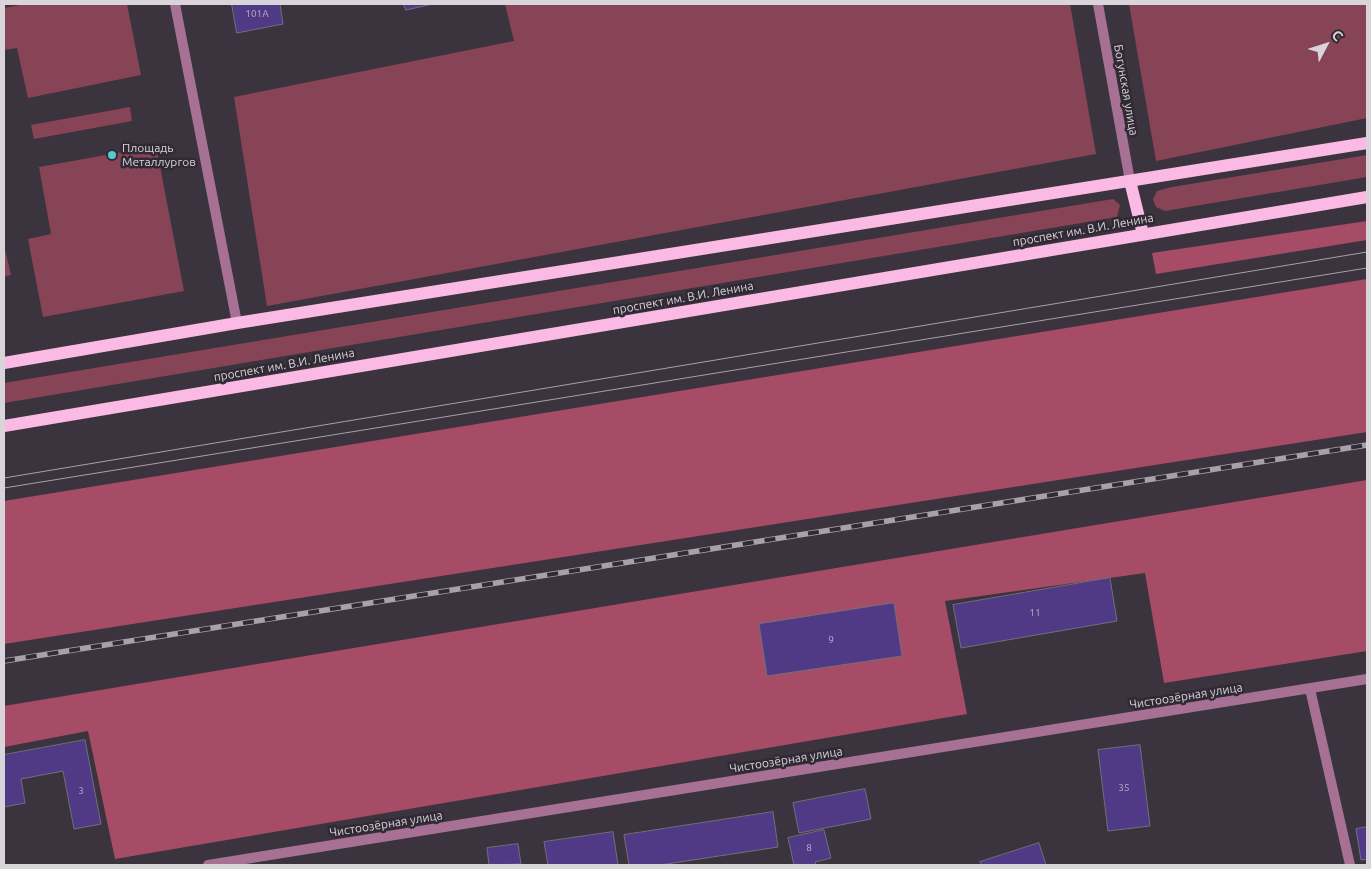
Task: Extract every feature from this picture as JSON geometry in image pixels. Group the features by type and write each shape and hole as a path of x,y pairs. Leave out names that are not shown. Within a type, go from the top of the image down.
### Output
{"main road":[{"path":"4,363 1367,143"},
{"path":"1130,181 1143,234"},
{"name":"проспект им. В.И. Ленина","path":"4,426 1367,196"}],"street":[{"path":"175,4 237,324"},
{"name":"Богунская улица","path":"1098,4 1130,181"},
{"name":"Чистоозёрная улица","path":"208,865 250,862 1367,679"},
{"path":"1310,688 1350,865"}],"shaded area":[{"path":"25,4 127,4 141,75 28,98 17,48 4,50 4,8"},
{"path":"505,4 1070,4 1096,154 267,306 234,97 514,41"},
{"path":"1129,4 1367,4 1367,118 1156,161"},
{"path":"130,107 132,121 34,139 31,125"},
{"path":"156,146 184,291 43,317 28,239 51,234 39,167"},
{"path":"1367,155 1367,177 1165,211 1156,207 1153,199 1157,191 1172,187"},
{"path":"1113,199 1120,205 1117,217 4,403 4,383"},
{"path":"1367,221 1367,240 1156,274 1152,253"},
{"path":"4,245 11,275 4,277"},
{"path":"1367,279 1367,432 4,644 4,501"},
{"path":"1367,480 1367,651 1164,683 1145,573 945,601 967,714 115,859 88,731 4,747 4,706"}],"building":[{"path":"232,4 280,4 283,24 237,33"},
{"path":"404,4 433,4 406,10"},
{"path":"1110,578 1117,621 961,648 953,605"},
{"path":"894,603 902,656 767,676 759,624"},
{"path":"85,740 101,824 74,829 63,771 21,779 25,803 4,807 4,755"},
{"path":"1140,745 1150,826 1108,831 1098,750"},
{"path":"865,789 871,819 799,833 793,803"},
{"path":"773,812 778,847 660,865 629,865 624,835"},
{"path":"1367,827 1367,859 1361,860 1356,829"},
{"path":"824,830 831,858 815,862 816,865 794,865 788,838"},
{"path":"613,832 618,865 548,865 544,842"},
{"path":"1039,843 1046,865 982,865 980,862"},
{"path":"518,844 521,864 489,865 487,848"}],"tram line":[{"path":"4,478 1367,252"},
{"path":"4,488 1367,268"}],"railway":[{"path":"4,661 1367,445"}],"place":[{"name":"Площадь Металлургов","path":"112,155"}]}
